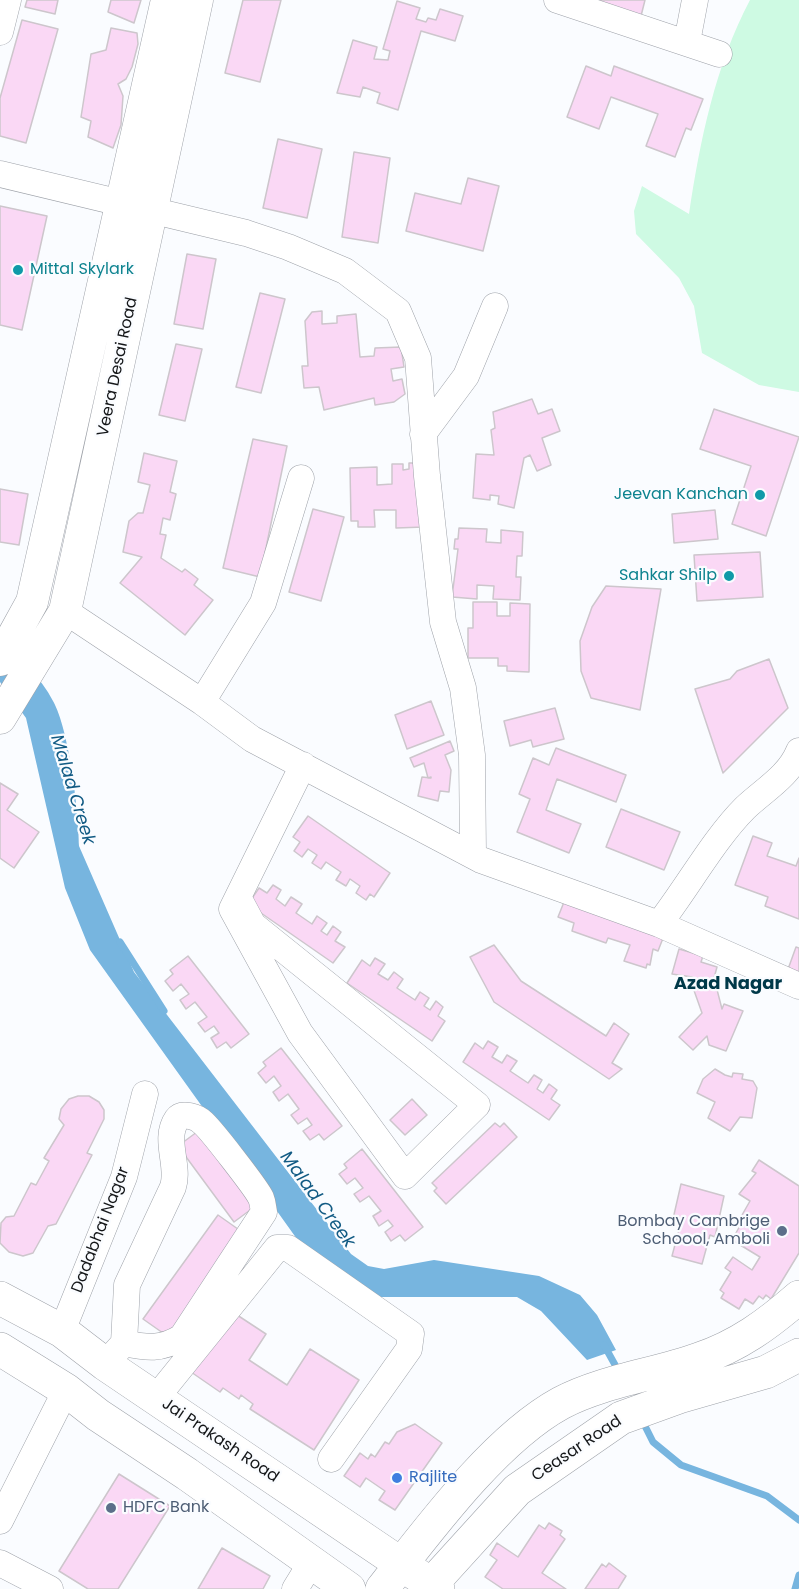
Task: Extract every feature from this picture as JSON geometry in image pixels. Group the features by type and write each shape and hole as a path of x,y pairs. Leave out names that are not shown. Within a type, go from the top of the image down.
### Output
{"main road":[{"name":"Jai Prakash Road","path":"0,1298 114,1354 156,1398 392,1576 432,1587"},
{"name":"Ceasar Road","path":"432,1587 517,1490 635,1413 706,1373 739,1343 799,1298"},
{"path":"0,1349 66,1390 98,1415 187,1474 303,1576 349,1589"},
{"name":"Ceasar Road","path":"392,1576 481,1469 518,1432 561,1403 622,1381 706,1373 766,1372 799,1355"}],"street":[{"path":"0,31 8,0"},
{"path":"3,654 32,602 167,0"},
{"name":"Veera Desai Road","path":"1,716 65,611 197,0"},
{"path":"558,0 719,54"},
{"path":"687,42 695,0"},
{"path":"0,174 246,233 327,262 345,271 398,311 418,358 423,434 443,622 463,688 472,755 473,854"},
{"path":"423,434 465,376 495,306"},
{"path":"202,702 262,603 301,478"},
{"path":"65,611 202,702 252,739 473,854 659,924 799,986"},
{"path":"659,924 687,889 705,858 745,808 767,791 796,759 799,750"},
{"path":"238,897 253,925 477,1105 405,1176 300,1033 232,909 303,765"},
{"path":"767,791 799,783"},
{"name":"Dadabhai Nagar","path":"62,1330 124,1177 145,1094"},
{"path":"180,1116 188,1116 203,1122 260,1196 264,1212 182,1337 164,1347 114,1354 127,1285 176,1178 171,1149 176,1120 180,1116"},
{"path":"156,1398 277,1248 288,1248 411,1334 410,1349 331,1459"},
{"path":"0,1521 66,1390"},
{"path":"0,1563 50,1589"}],"green space":[{"path":"750,0 799,0 799,392 759,385 702,353 694,306 679,278 636,234 634,211 642,186 689,214 710,104 727,51"}],"water":[{"path":"0,637 42,684 59,714 72,772 79,846 134,972 351,1254 368,1266 384,1269 434,1260 539,1276 580,1295 597,1315 616,1350 587,1360 541,1311 517,1297 379,1297 317,1267 90,950 65,888 26,718 0,682"}],"building":[{"path":"27,0 58,0 55,14 25,7"},
{"path":"111,0 141,0 134,23 108,12"},
{"path":"243,0 281,0 260,82 225,73"},
{"path":"584,0 645,0 640,20"},
{"path":"397,1 420,8 416,19 426,22 428,18 436,20 440,9 463,16 455,41 421,31 398,110 377,103 380,93 363,87 360,97 337,93 353,40 377,47 374,59 388,60 390,51 383,49"},
{"path":"22,20 58,29 26,143 0,136 0,98"},
{"path":"111,28 137,33 138,44 126,79 118,84 123,96 121,125 113,148 88,137 91,121 81,117 91,54 106,50"},
{"path":"586,66 611,76 614,66 703,99 691,130 686,128 675,157 646,146 658,114 611,97 599,129 567,117"},
{"path":"278,139 322,149 307,218 263,208"},
{"path":"354,152 390,158 378,243 342,237"},
{"path":"468,178 499,186 483,251 406,231 415,193 461,204"},
{"name":"Mittal Skylark","path":"0,206 47,216 22,330 0,325"},
{"path":"187,254 216,259 203,329 174,324"},
{"path":"260,293 285,299 261,393 236,387"},
{"path":"322,311 322,324 337,323 337,316 356,314 360,357 374,356 375,348 401,347 404,367 391,369 393,381 402,379 405,394 394,402 375,405 374,398 324,410 319,387 304,388 302,366 308,366 305,321 312,312"},
{"path":"176,344 202,349 185,421 159,415"},
{"path":"532,399 538,414 552,409 560,431 542,438 551,465 537,471 530,455 524,458 514,508 498,504 499,496 490,495 490,500 473,498 476,454 494,455 491,430 495,428 493,412"},
{"name":"Jeevan Kanchan","path":"714,409 799,437 766,536 732,524 751,466 700,449"},
{"path":"253,439 287,446 260,577 223,568"},
{"path":"144,453 177,461 170,492 176,494 170,520 163,518 160,534 166,535 161,558 182,572 185,569 198,579 194,585 213,600 185,635 120,583 142,557 123,552 129,521 138,513 143,513 150,485 138,482"},
{"path":"409,463 417,463 424,527 396,528 396,510 374,510 375,527 358,527 358,521 351,521 350,468 377,467 377,485 392,484 392,464 403,464 403,470 409,469"},
{"path":"0,489 28,494 19,545 0,542"},
{"path":"313,509 344,517 321,601 289,592"},
{"path":"715,510 718,539 674,543 672,514"},
{"path":"459,528 487,529 486,542 501,543 501,530 523,532 522,556 517,556 516,577 521,577 520,600 493,599 494,586 477,585 477,599 452,597 458,549 454,549 455,539 458,539"},
{"name":"Sahkar Shilp","path":"760,552 763,597 697,601 694,555"},
{"path":"606,586 661,589 640,710 591,698 581,671 580,641 592,607"},
{"path":"473,602 497,602 497,616 510,616 510,603 530,604 529,672 507,671 507,666 498,666 498,658 468,658 468,628 473,628"},
{"path":"769,659 788,708 723,773 695,689 730,679 737,671"},
{"path":"431,701 444,735 407,749 395,715"},
{"path":"555,708 564,739 533,747 531,740 510,746 504,721"},
{"path":"450,741 454,751 445,755 451,770 449,792 440,791 438,801 418,796 422,777 428,778 424,763 414,767 410,758"},
{"path":"556,748 626,775 616,802 557,779 546,810 581,824 569,853 517,832 530,799 519,794 533,758 549,765"},
{"path":"0,783 18,794 7,810 39,832 14,868 0,858"},
{"path":"621,809 680,832 664,870 606,847"},
{"path":"308,816 390,873 374,897 370,894 366,900 356,893 360,886 350,879 346,886 336,880 341,872 326,862 321,869 312,863 317,855 308,849 302,857 294,851 300,842 293,837"},
{"path":"753,836 772,843 767,856 796,866 799,858 799,919 765,906 768,897 735,885"},
{"path":"273,885 281,890 276,899 285,906 291,897 302,904 296,913 312,924 317,916 327,923 321,931 327,935 333,926 341,932 335,941 345,947 333,963 248,904 259,888 267,893"},
{"path":"566,897 665,933 658,951 653,949 650,965 647,964 646,968 624,961 630,945 608,938 606,943 572,931 574,923 558,917"},
{"path":"494,945 521,981 606,1036 614,1023 629,1034 612,1063 622,1069 609,1079 494,1002 470,957"},
{"path":"796,947 799,948 799,975 787,972"},
{"path":"679,949 703,956 701,962 717,967 714,978 722,1009 724,1004 743,1011 726,1051 709,1045 707,1036 693,1050 679,1037 702,1013 691,982 692,977 672,974"},
{"path":"188,956 249,1034 231,1048 226,1042 217,1048 211,1038 219,1033 214,1026 205,1032 198,1023 207,1017 195,1002 186,1009 180,1000 189,994 181,984 173,991 165,981 173,974 170,970"},
{"path":"375,958 385,964 378,974 388,980 394,972 403,979 397,988 415,1000 420,992 429,998 424,1006 430,1010 436,1001 443,1007 438,1016 445,1021 432,1041 347,983 362,960 370,966"},
{"path":"488,1041 498,1047 492,1057 502,1063 507,1055 517,1061 510,1071 528,1083 534,1075 542,1080 537,1089 543,1093 549,1084 557,1090 551,1099 560,1105 549,1120 463,1062 475,1043 483,1049"},
{"path":"281,1048 342,1126 324,1140 319,1134 310,1140 303,1131 312,1125 307,1118 298,1124 291,1115 299,1109 288,1094 279,1101 273,1092 281,1086 274,1076 266,1083 258,1073 266,1066 263,1062"},
{"path":"715,1069 732,1077 733,1073 743,1074 742,1079 753,1081 757,1088 752,1118 740,1117 730,1131 708,1118 715,1102 697,1093 703,1079"},
{"path":"89,1096 99,1102 104,1110 104,1119 87,1153 92,1155 56,1224 48,1226 33,1253 23,1256 9,1252 0,1243 1,1223 6,1217 14,1216 31,1183 36,1185 49,1161 44,1158 64,1125 59,1119 61,1109 69,1099"},
{"path":"412,1099 427,1115 405,1135 390,1120"},
{"path":"495,1123 500,1127 504,1123 517,1137 446,1204 434,1191 437,1188 432,1183"},
{"path":"201,1129 257,1205 234,1222 178,1146"},
{"path":"362,1149 423,1227 405,1241 400,1235 391,1241 385,1232 393,1226 388,1220 379,1226 373,1216 381,1211 369,1196 360,1202 354,1194 363,1188 355,1178 347,1184 339,1174 347,1168 344,1164"},
{"path":"759,1160 799,1186 799,1253 771,1299 766,1295 763,1299 759,1296 753,1304 745,1299 739,1309 721,1298 724,1293 720,1290 731,1272 725,1268 733,1257 752,1270 760,1257 732,1240 741,1224 738,1222 750,1201 739,1194 756,1173 752,1171"},
{"path":"681,1184 724,1196 715,1237 710,1235 702,1264 672,1256 681,1222 673,1219"},
{"path":"218,1215 245,1234 170,1338 143,1319"},
{"path":"231,1311 266,1334 249,1360 287,1385 310,1349 359,1380 314,1450 250,1409 253,1404 241,1395 239,1399 223,1388 220,1392 191,1372"},
{"path":"415,1424 442,1443 395,1510 379,1500 385,1491 366,1478 360,1487 344,1476 360,1453 368,1459 371,1454 375,1457 385,1442 389,1444 397,1432"},
{"path":"119,1474 170,1506 118,1589 88,1589 59,1571"},
{"path":"549,1523 562,1531 560,1535 565,1539 542,1573 566,1589 503,1589 485,1577 497,1560 490,1555 497,1543 518,1557 539,1525 545,1529"},
{"path":"222,1548 270,1576 263,1589 198,1589"},
{"path":"609,1563 626,1576 618,1589 585,1589 602,1564 606,1567"}],"waterway":[{"name":"Malad Creek","path":"120,942 164,1011"},
{"name":"Malad Creek","path":"604,1345 619,1372"},
{"name":"Malad Creek","path":"642,1420 653,1442 681,1465 767,1496 799,1520"},
{"name":"Malad Creek","path":"795,1589 799,1575"}],"place":[{"name":"Mittal Skylark","path":"18,270"},
{"name":"Jeevan Kanchan","path":"760,495"},
{"name":"Sahkar Shilp","path":"729,576"},
{"name":"Bombay Cambrige Schoool, Amboli","path":"782,1231"},
{"name":"Rajlite","path":"397,1478"},
{"name":"HDFC Bank","path":"111,1508"}],"district":[{"name":"Azad Nagar","path":"728,984"}]}
